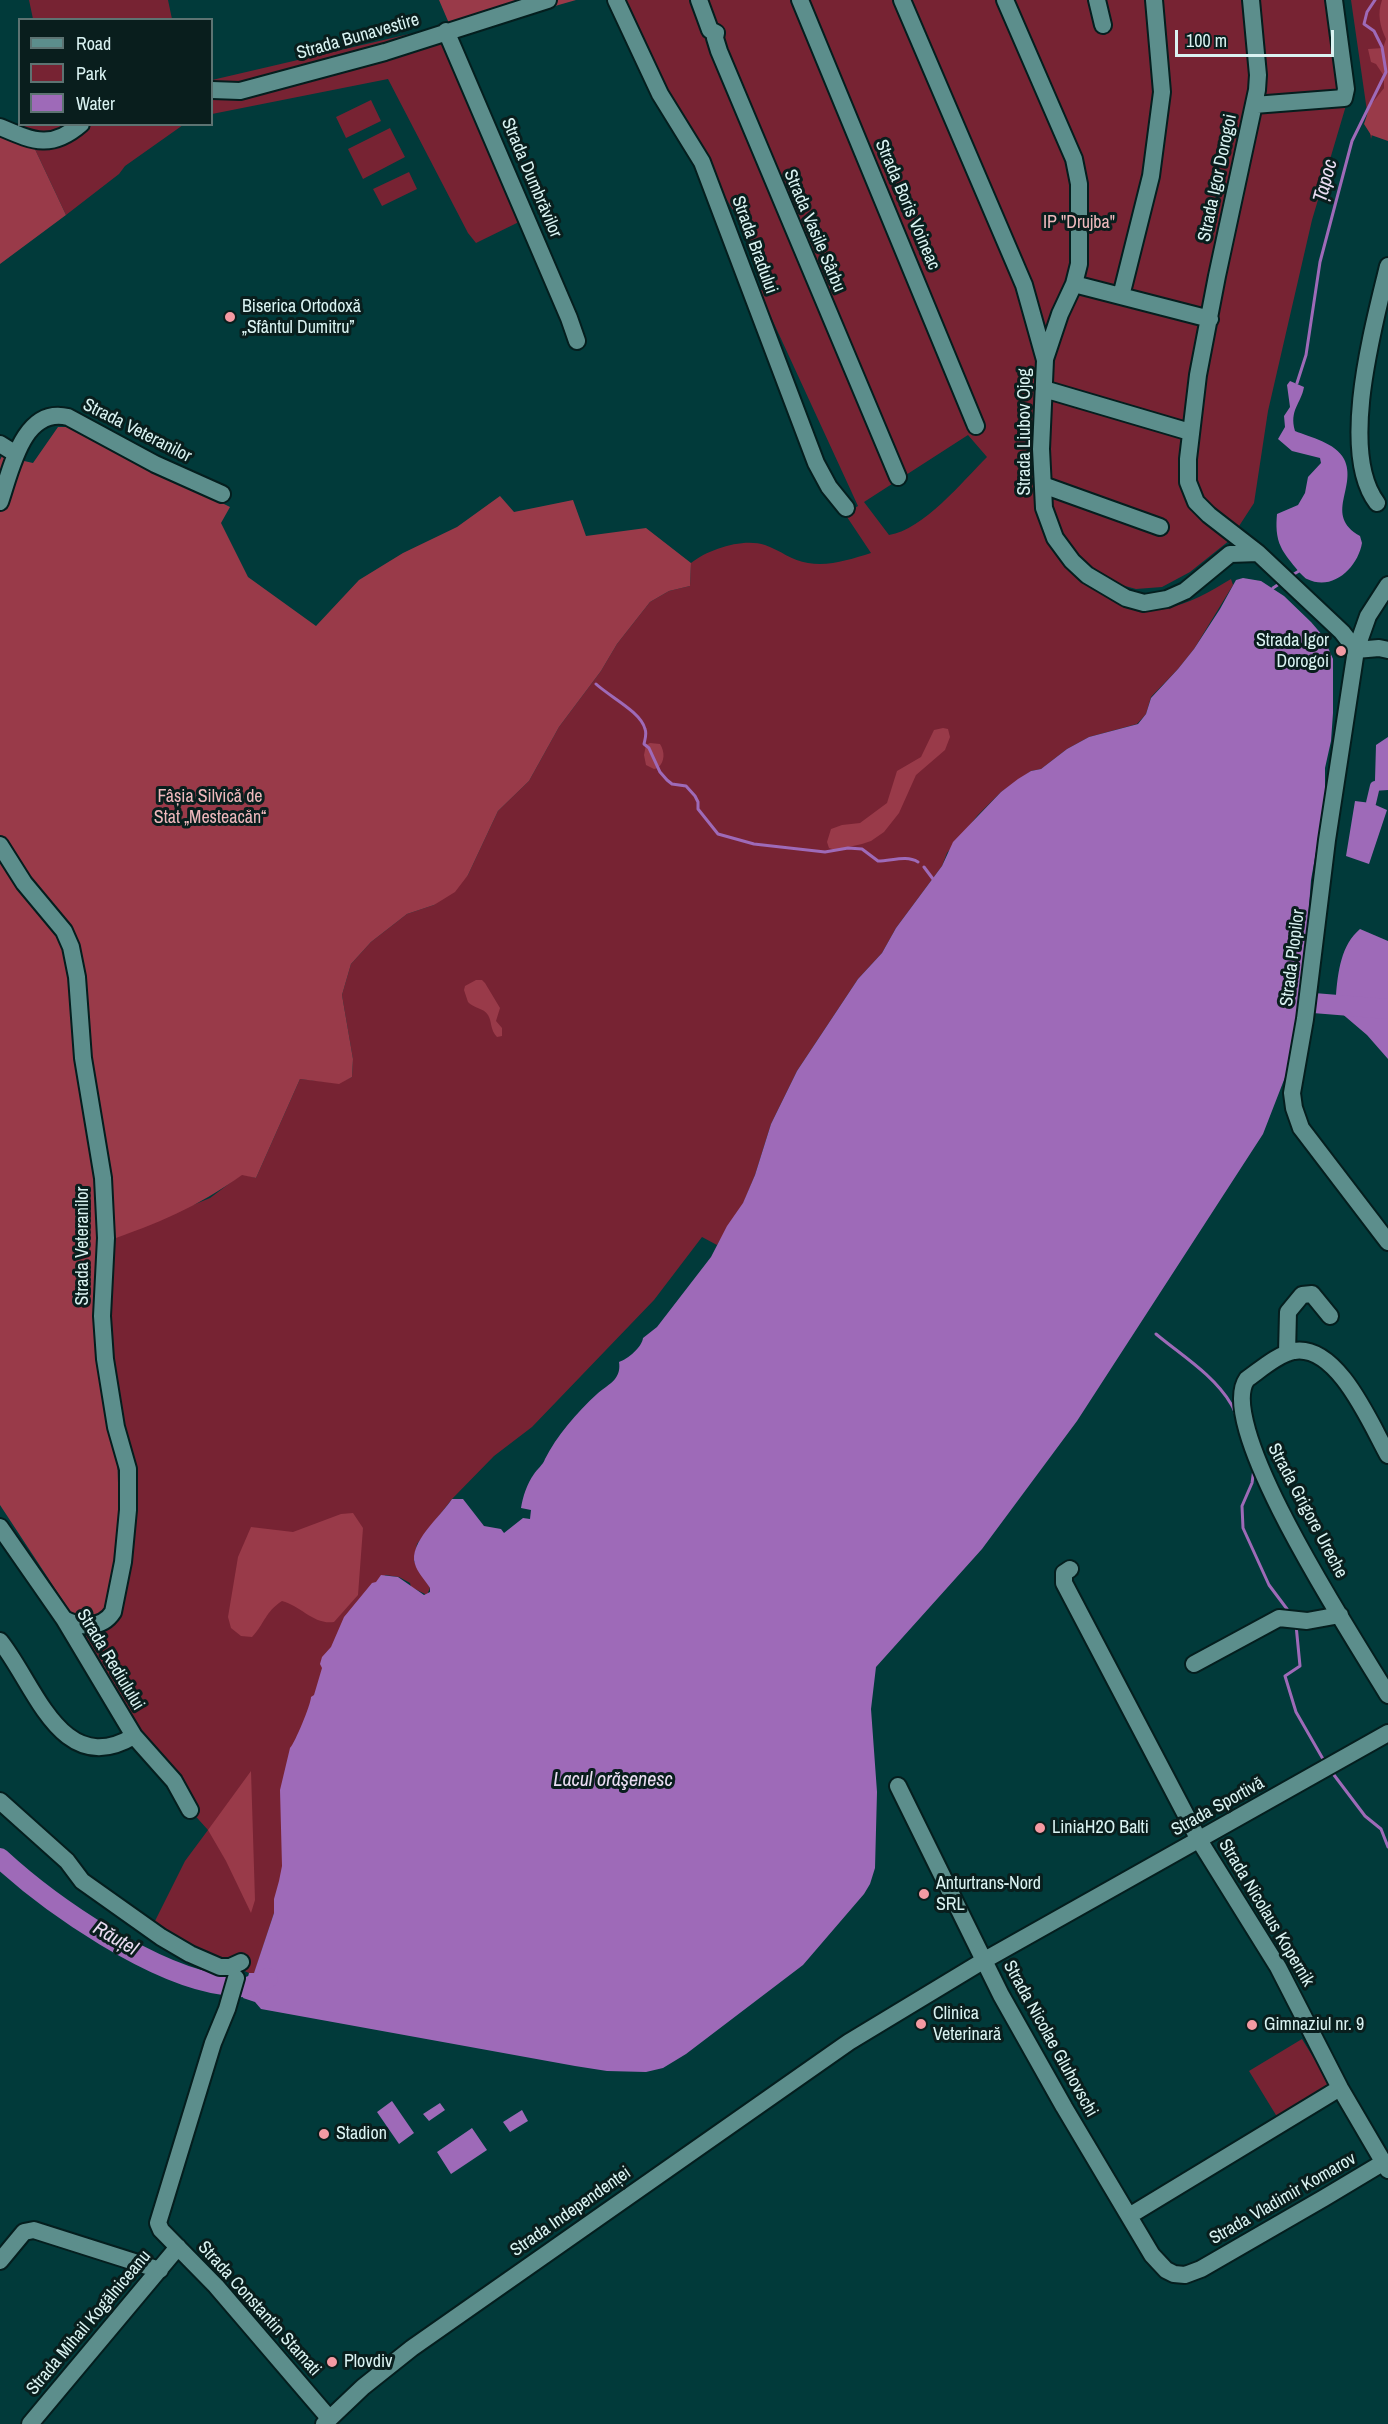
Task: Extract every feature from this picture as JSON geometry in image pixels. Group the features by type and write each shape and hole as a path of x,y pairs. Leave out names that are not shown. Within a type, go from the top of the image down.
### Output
{"street":[{"name":"Strada Bunavestire","path":"213,90 240,91 386,52 548,0"},
{"name":"Strada Bradului","path":"616,0 660,94 702,162 816,463 829,487 846,508"},
{"name":"Strada Vasile Sârbu","path":"699,0 710,30 716,33 715,38 719,51 898,477"},
{"name":"Strada Boris Voineac","path":"800,0 976,426"},
{"name":"Strada Liubov Ojog","path":"902,0 978,179 1006,238 1024,285 1045,360 1041,449 1043,485 1046,517 1055,538 1087,575 1126,598 1144,603 1167,599 1185,591 1230,554 1258,553"},
{"path":"1005,0 1078,171 1079,264 1074,284 1060,314 1045,360"},
{"path":"1097,0 1103,25"},
{"path":"1121,296 1150,176 1162,92 1154,0"},
{"name":"Strada Igor Dorogoi","path":"1251,0 1258,75 1254,105 1196,385 1187,472 1190,491 1196,502 1209,515 1258,553 1342,632 1356,650"},
{"path":"1254,105 1344,98 1346,88 1334,0"},
{"name":"Strada Dumbrăvilor","path":"446,31 577,341"},
{"path":"0,127 41,142 54,141 71,133 79,126"},
{"path":"1377,502 1369,490 1362,469 1360,423 1367,364 1388,266"},
{"path":"1074,284 1210,319"},
{"path":"1044,389 1190,432"},
{"name":"Strada Veteranilor","path":"0,502 16,454 34,424 42,418 58,415 68,417 155,464 222,494"},
{"path":"0,444 16,454"},
{"path":"1043,485 1160,527"},
{"name":"Strada Plopilor","path":"1388,585 1368,616 1356,650 1327,840 1305,1019 1292,1093 1301,1128 1388,1242"},
{"path":"1356,650 1379,648 1388,650"},
{"name":"Strada Veteranilor","path":"0,845 24,883 64,931 75,969 83,1058 103,1178 105,1238 102,1316 106,1370 116,1427 128,1469 128,1510 123,1562 113,1612 109,1619 98,1624 77,1624 64,1619"},
{"path":"1330,1316 1312,1294 1302,1295 1288,1312 1287,1353 1306,1352 1325,1361 1347,1383 1388,1455"},
{"name":"Strada Grigore Ureche","path":"1287,1353 1244,1383 1243,1403 1247,1434 1271,1494 1388,1695"},
{"name":"Strada Rediulului","path":"0,1527 64,1619 134,1736 174,1781 189,1810"},
{"name":"Strada Nicolaus Kopernik","path":"1070,1569 1063,1578 1068,1590 1200,1840 1278,1967 1340,2088 1386,2166"},
{"path":"1194,1664 1279,1618 1307,1621 1340,1615"},
{"path":"0,1641 48,1717 60,1730 88,1747 105,1748 122,1743 134,1736"},
{"name":"Strada Sportivă","path":"849,2042 983,1961 1388,1733"},
{"name":"Strada Nicolae Gluhovschi","path":"898,1786 983,1961 1064,2107 1152,2255 1166,2270 1185,2275 1201,2269"},
{"name":"Strada Constantin Stamati","path":"0,1801 67,1861 82,1881 190,1954 220,1967 239,1970 213,2043 166,2193 158,2221 159,2227 216,2286 327,2421"},
{"name":"Strada Independenței","path":"327,2421 363,2387 412,2348 849,2042"},
{"path":"1128,2216 1340,2088"},
{"name":"Strada Vladimir Komarov","path":"1201,2269 1386,2166"},
{"path":"0,2261 24,2232 34,2230 160,2270"},
{"name":"Strada Mihail Kogălniceanu","path":"30,2424 178,2247"}],"green space":[{"path":"29,0 168,0 172,18 33,18"},
{"path":"439,0 576,0 454,35"},
{"name":"IP \"Drujba\"","path":"620,0 1338,0 1350,92 1312,220 1268,411 1254,503 1230,540 1190,572 1162,587 1136,589 1114,583 1091,568 1065,540 1056,520 1038,448 1030,443 1035,456 1037,505 1043,530 1062,559 1164,608 1190,601 1231,579 1233,585 1194,649 1151,697 1146,714 1137,724 1089,737 1067,749 1041,769 1031,771 1001,792 978,815 947,853 942,866 896,928 882,953 858,979 797,1071 771,1124 743,1204 717,1245 702,1237 654,1300 532,1427 494,1456 452,1499 417,1544 414,1561 430,1588 427,1595 411,1587 410,1583 399,1577 385,1575 254,1974 249,1973 151,1929 185,1861 208,1830 190,1810 91,1666 79,1625 109,1619 128,1469 108,1391 105,1241 210,1198 242,1174 256,1178 300,1079 339,1083 352,1077 353,1059 342,995 351,964 371,942 407,914 434,905 468,875 498,811 529,781 559,727 601,671 617,644 650,602 669,591 690,586 691,563 717,549 747,543 765,545 802,562 816,564 840,562 871,553 845,514 858,506 759,291 766,288 734,212 659,83","holes":["968,435 987,457 942,503 902,531 889,535 864,502"]},
{"path":"1351,0 1388,0 1384,88 1371,139"},
{"path":"1382,0 1388,0 1388,141 1371,135 1364,124 1370,106 1384,88 1384,76 1376,64 1371,62 1368,49 1383,48 1386,39 1380,20"},
{"path":"435,28 523,220 476,243 468,233 388,79 213,114 213,80"},
{"path":"371,100 381,121 346,138 336,117"},
{"path":"21,126 182,126 125,166 119,174 66,215 33,145 0,131"},
{"path":"390,128 405,157 363,179 348,149"},
{"path":"0,132 33,145 66,215 0,264"},
{"path":"409,172 417,189 382,206 373,189"},
{"name":"Fâșia Silvică de Stat „Mesteacăn“","path":"58,427 69,427 230,507 221,523 248,577 316,626 359,580 403,553 457,527 500,496 514,512 573,500 586,536 646,528 691,563 690,586 669,591 650,602 617,644 601,671 559,727 529,781 498,811 468,875 455,892 434,905 407,914 371,942 351,964 342,995 353,1059 352,1077 339,1084 300,1079 256,1178 242,1175 209,1197 176,1214 105,1242 117,1458 117,1536 115,1561 103,1611 89,1619 73,1616 0,1505 0,460 2,456 33,463"},
{"path":"948,729 950,737 945,750 916,775 899,813 884,832 862,844 835,850 829,848 827,842 831,829 860,823 887,803 897,771 921,757 934,730"},
{"path":"660,744 663,750 663,759 658,768 654,769 646,765 644,755 646,745"},
{"path":"476,980 482,980 485,983 500,1008 496,1021 502,1028 502,1036 497,1037 486,1013 468,1002 465,986"},
{"path":"353,1513 363,1528 358,1595 334,1622 320,1621 282,1601 272,1609 252,1637 241,1636 231,1628 228,1617 238,1557 251,1527 293,1532 341,1514"},
{"path":"251,1771 255,1900 251,1913 208,1830"},
{"path":"1302,2039 1331,2086 1279,2120 1249,2071"}],"water":[{"path":"1290,381 1304,387 1294,412 1295,431 1329,445 1344,459 1347,480 1342,510 1349,528 1360,536 1362,543 1360,552 1350,568 1335,580 1326,582 1307,579 1301,574 1282,550 1277,535 1277,514 1298,505 1305,493 1308,477 1321,463 1320,458 1292,451 1278,439 1285,427 1284,416 1290,407 1287,385"},
{"name":"Lacul orăşenesc","path":"1243,578 1261,581 1284,596 1323,636 1333,659 1333,713 1331,741 1325,768 1325,801 1311,880 1303,985 1289,1067 1263,1134 1077,1421 982,1549 876,1667 871,1709 877,1792 875,1868 864,1894 803,1965 686,2054 663,2068 646,2072 607,2071 575,2066 261,2009 255,2002 243,1998 249,1973 254,1973 274,1913 274,1899 282,1866 280,1790 290,1748 311,1697 314,1695 322,1668 320,1664 322,1657 331,1647 344,1617 381,1575 398,1577 424,1595 430,1592 430,1588 415,1564 416,1547 452,1499 463,1499 484,1526 501,1529 504,1533 523,1518 530,1519 531,1510 521,1508 526,1490 535,1472 568,1425 589,1401 615,1379 619,1371 619,1362 634,1352 643,1338 657,1327 711,1257 727,1226 743,1203 755,1175 771,1124 797,1071 858,979 882,953 896,928 942,866 953,842 1001,792 1018,779 1031,771 1041,769 1067,749 1089,737 1138,724 1146,714 1151,698 1194,649 1236,580"},
{"path":"1388,737 1388,790 1373,791 1376,745"},
{"path":"1355,801 1371,803 1387,810 1369,864 1346,856"},
{"path":"1360,929 1388,941 1388,1059 1367,1035 1340,1012 1340,1007 1336,1005 1340,998 1336,995 1342,959 1349,943"},
{"path":"392,2101 414,2133 399,2144 377,2112"},
{"path":"440,2103 445,2110 429,2121 423,2114"},
{"path":"522,2110 528,2121 510,2132 503,2122"},
{"path":"472,2128 487,2150 451,2174 437,2152"}],"waterway":[{"name":"Țapoc","path":"1297,383 1306,355 1320,262 1352,141 1386,72 1382,47 1374,31 1364,24 1367,12 1375,0"},
{"path":"1294,574 1299,571"},
{"path":"1273,588 1279,584"},
{"path":"596,684 638,717 646,731 644,744 649,748 660,772 672,784 686,786 695,796 698,809 718,834 754,844 825,852 848,848 862,849 878,861 904,859 918,862"},
{"path":"1371,803 1375,786"},
{"path":"924,867 933,879"},
{"name":"Răuțel","path":"1290,1006 1301,1002 1388,1009"},
{"path":"1156,1334 1216,1384 1232,1406 1239,1426"},
{"path":"1254,1469 1252,1483 1242,1506 1243,1528 1269,1585 1287,1609"},
{"path":"1296,1625 1300,1666 1285,1676 1296,1712 1323,1759"},
{"path":"1334,1775 1365,1816 1381,1829 1388,1847"},
{"name":"Răuțel","path":"0,1858 75,1917 136,1954 167,1968 196,1979 241,1987 247,1987 268,1978"}],"place":[{"name":"Biserica Ortodoxă „Sfântul Dumitru”","path":"230,317"},
{"name":"Strada Igor Dorogoi","path":"1341,651"},
{"name":"LiniaH2O Balti","path":"1040,1828"},
{"name":"Anturtrans-Nord SRL","path":"924,1894"},
{"name":"Clinica Veterinară","path":"921,2024"},
{"name":"Gimnaziul nr. 9","path":"1252,2025"},
{"name":"Stadion","path":"324,2134"},
{"name":"Plovdiv","path":"332,2362"}]}
